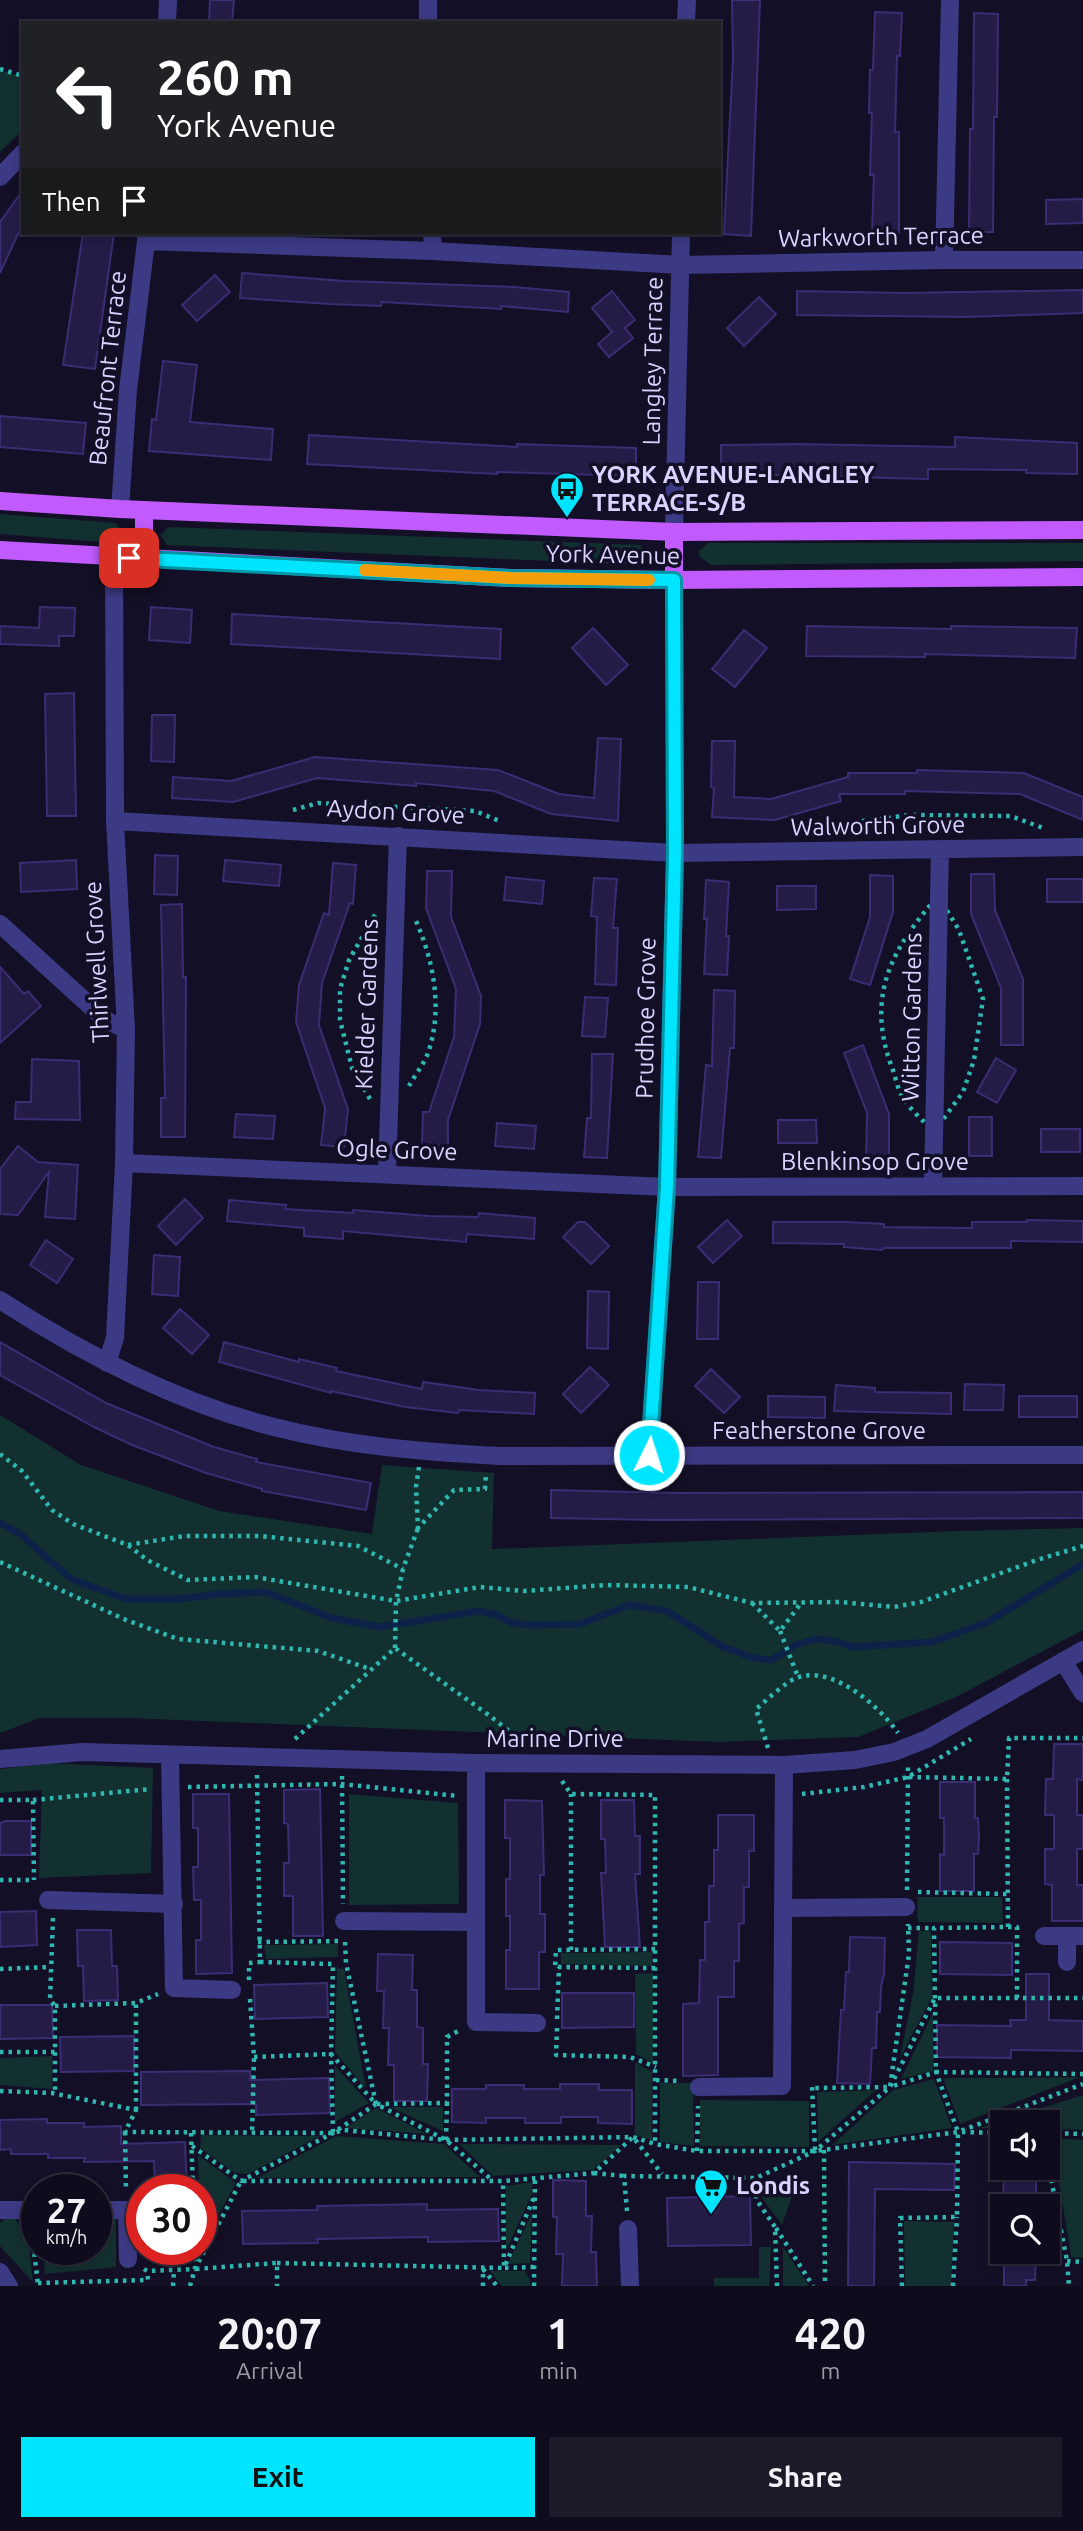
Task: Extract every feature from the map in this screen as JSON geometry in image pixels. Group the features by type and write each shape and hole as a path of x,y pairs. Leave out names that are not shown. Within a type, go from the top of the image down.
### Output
{"main road":[{"name":"York Avenue","path":"0,501 120,509 674,532 1083,530"},
{"path":"144,510 144,559"},
{"path":"674,532 674,580"},
{"name":"York Avenue","path":"0,550 511,578 674,580 1083,577"}],"street":[{"path":"167,21 168,0"},
{"path":"428,0 428,21"},
{"path":"686,21 687,0"},
{"path":"944,260 950,0"},
{"path":"0,177 21,155"},
{"name":"Langley Terrace","path":"674,532 681,235"},
{"name":"Warkworth Terrace","path":"147,237 433,242 680,265 1083,260"},
{"name":"Beaufront Terrace","path":"120,509 128,390 147,237"},
{"name":"Thirlwell Grove","path":"107,1363 115,1338 124,1163 126,1029 115,821 114,558"},
{"name":"Prudhoe Grove","path":"649,1455 667,1187 675,853 674,580"},
{"name":"Aydon Grove","path":"115,821 675,853"},
{"name":"Kielder Gardens","path":"387,1174 398,836"},
{"name":"Walworth Grove","path":"675,853 1083,847"},
{"name":"Witton Gardens","path":"933,1186 940,849"},
{"path":"0,924 98,1013 109,1022 126,1029"},
{"name":"Ogle Grove","path":"124,1163 667,1187"},
{"name":"Blenkinsop Grove","path":"667,1187 1083,1186"},
{"name":"Featherstone Grove","path":"0,1300 42,1328 107,1363 215,1409 273,1427 348,1442 420,1452 487,1456 1083,1455"},
{"name":"Marine Drive","path":"0,1759 82,1752 550,1764 779,1765 855,1760 894,1752 962,1721 1083,1650"},
{"path":"1063,1661 1083,1693"},
{"path":"170,1756 174,1988 232,1990"},
{"path":"476,1763 476,2022 537,2023"},
{"path":"699,2087 782,2086 783,1908 779,1765"},
{"path":"51,1900 174,1904"},
{"path":"783,1908 907,1900"},
{"path":"344,1922 476,1922"},
{"path":"1044,1936 1075,1936 1067,1962"},
{"path":"0,2210 21,2210"},
{"path":"628,2229 630,2286"},
{"path":"0,2272 9,2286"}],"path":[{"path":"0,69 21,75"},
{"path":"811,836 831,825 910,815 1011,816 1047,829"},
{"path":"380,906 349,960 340,989 340,1020 352,1068 387,1126"},
{"path":"404,1095 428,1054 437,1013 433,980 420,931 411,910"},
{"path":"260,1962 258,1942 265,1758 395,1648 396,1601 403,1569 418,1528 416,1487 420,1452"},
{"path":"0,1454 22,1471 52,1510 73,1524 128,1545 148,1560 188,1580 255,1577 396,1601 480,1587 524,1591 606,1584 688,1587 752,1603 840,1602 894,1607 921,1602 1083,1546"},
{"path":"418,1528 454,1490 485,1489 487,1456"},
{"path":"128,1545 184,1536 260,1536 359,1546 403,1569"},
{"path":"0,1562 126,1619 178,1639 318,1651 370,1669"},
{"path":"780,1631 802,1602"},
{"path":"752,1603 780,1631 798,1676"},
{"path":"395,1648 491,1716 550,1764 571,1794 571,1950"},
{"path":"779,1765 755,1709 798,1676 838,1680 884,1713 908,1746 909,1954 890,2087"},
{"path":"1008,1927 1009,1738 1083,1738"},
{"path":"342,1760 343,1941 376,2104"},
{"path":"908,1777 1007,1779"},
{"path":"341,1784 476,1798"},
{"path":"571,1794 655,1795 655,2144"},
{"path":"0,1800 33,1800 34,1901 51,1900 50,2000 55,2006 55,2094"},
{"path":"0,1880 34,1880"},
{"path":"907,1900 1008,1894"},
{"path":"908,1928 1017,1927 1017,1998"},
{"path":"934,1928 936,2073 958,2132 953,2286"},
{"path":"258,1942 343,1941"},
{"path":"655,1968 555,1967 556,1950 656,1949"},
{"path":"252,2134 254,2057 249,1963 346,1963"},
{"path":"333,1964 333,2133"},
{"path":"559,1967 556,2055 630,2057 656,2067"},
{"path":"0,1969 51,1968"},
{"path":"55,2006 136,2003 174,1988"},
{"path":"935,1998 1083,1998"},
{"path":"192,2146 241,2181 503,2181 594,2173 756,2178 815,2151 890,2087 935,1998"},
{"path":"126,2174 125,2132 136,2110 136,2003"},
{"path":"446,2140 447,2037 476,2022"},
{"path":"0,2052 55,2052"},
{"path":"254,2057 331,2054"},
{"path":"331,2054 376,2104 446,2140 492,2180"},
{"path":"815,2151 812,2086 890,2087 936,2073 1083,2074"},
{"path":"958,2132 1083,2084"},
{"path":"0,2091 55,2094 136,2110"},
{"path":"190,2286 195,2269 241,2181 333,2133 376,2104 447,2103"},
{"path":"125,2132 252,2134 333,2133 344,2130 446,2140 633,2137 655,2144 697,2151 815,2151 958,2132 990,2133"},
{"path":"191,2133 193,2174"},
{"path":"1060,2133 1083,2134"},
{"path":"594,2173 633,2137"},
{"path":"633,2137 663,2175"},
{"path":"824,2150 825,2286"},
{"path":"624,2176 628,2229"},
{"path":"534,2286 535,2177"},
{"path":"756,2178 756,2199 813,2286"},
{"path":"1051,2180 1067,2261 1069,2286"},
{"path":"503,2181 504,2268"},
{"path":"504,2268 535,2194"},
{"path":"902,2286 900,2218 957,2217"},
{"path":"775,2227 777,2286"},
{"path":"1067,2261 1083,2262"},
{"path":"138,2265 147,2271 277,2263 483,2269 534,2267"},
{"path":"277,2263 277,2286"},
{"path":"36,2265 38,2285 148,2280 147,2271"},
{"path":"195,2265 195,2269"},
{"path":"482,2286 483,2269"},
{"path":"483,2269 497,2286"},
{"path":"173,2286 174,2270"}],"green space":[{"path":"0,70 21,76 21,132 0,152"},
{"path":"0,514 116,523 124,533 115,543 0,534"},
{"path":"169,527 640,545 648,555 646,565 167,545 160,535"},
{"path":"708,543 1083,543 1083,561 711,565 699,556 699,551"},
{"path":"0,1415 81,1465 219,1511 372,1534 382,1465 494,1473 492,1549 1083,1528 1083,1630 954,1698 858,1737 718,1742 129,1718 40,1718 0,1733"},
{"path":"49,1763 153,1768 151,1873 39,1878 42,1790 0,1793 0,1769"},
{"path":"349,1794 458,1803 459,1904 349,1905"},
{"path":"917,1897 1002,1897 1003,1923 918,1922"},
{"path":"919,1931 931,1931 932,1997 900,2058 913,1994"},
{"path":"338,1944 338,1957 266,1959 264,1945"},
{"path":"652,1952 652,1966 561,1964 561,1953"},
{"path":"337,1968 344,1969 366,2089 335,2052"},
{"path":"653,1973 653,2063 636,2054 635,1974"},
{"path":"933,2013 933,2071 901,2079"},
{"path":"52,2056 52,2089 0,2085 0,2058"},
{"path":"635,2062 652,2072 652,2140 635,2135"},
{"path":"335,2066 369,2103 335,2122"},
{"path":"1080,2077 960,2124 943,2078"},
{"path":"934,2079 952,2128 832,2145 893,2090"},
{"path":"660,2083 693,2083 694,2146 660,2142"},
{"path":"876,2090 818,2142 817,2092"},
{"path":"1083,2095 1083,2130 1060,2129 1060,2110 1036,2110"},
{"path":"700,2100 809,2101 809,2147 700,2146"},
{"path":"389,2107 443,2107 443,2131"},
{"path":"376,2108 427,2134 345,2128"},
{"path":"201,2135 320,2136 248,2174 235,2173 200,2148"},
{"path":"336,2136 444,2144 480,2177 257,2178"},
{"path":"1060,2139 1083,2140 1083,2258 1071,2257 1059,2180"},
{"path":"459,2144 621,2145 593,2170 493,2176"},
{"path":"198,2155 236,2183 217,2218 217,2174 199,2174"},
{"path":"797,2181 782,2225 760,2195 761,2182"},
{"path":"532,2182 532,2194 506,2251 506,2186"},
{"path":"532,2213 530,2263 508,2264"},
{"path":"15,2217 21,2229 21,2265 31,2265 33,2282 0,2246 0,2223"},
{"path":"112,2218 116,2218 116,2267 45,2274 44,2265 112,2265"},
{"path":"904,2221 954,2222 951,2286 905,2286"},
{"path":"759,2247 771,2247 769,2286 714,2286 714,2278 759,2278"},
{"path":"783,2247 809,2286 783,2286"},
{"path":"490,2271 525,2271 530,2286 502,2286"}],"building":[{"path":"210,0 234,0 232,21 209,21"},
{"path":"732,0 760,0 751,236 724,234 733,59"},
{"path":"875,12 902,13 900,56 897,56 895,132 899,132 899,233 872,232 874,175 870,175 872,113 869,113"},
{"path":"974,13 998,14 993,232 969,232"},
{"path":"21,193 21,227 0,273 0,222"},
{"path":"1083,199 1083,223 1046,224 1046,200"},
{"path":"83,235 114,235 95,369 63,365"},
{"path":"242,273 569,292 568,312 501,306 501,309 382,302 381,306 240,298"},
{"path":"215,275 230,292 197,321 182,305"},
{"path":"1083,290 1083,313 966,317 797,315 797,291 906,293"},
{"path":"612,291 635,320 625,328 633,338 609,357 598,344 612,332 592,308"},
{"path":"759,297 776,314 744,346 727,328"},
{"path":"163,361 197,365 190,422 273,429 271,460 149,451 152,419 156,420"},
{"path":"0,416 86,423 83,454 0,447"},
{"path":"309,435 517,447 517,444 636,448 636,476 497,474 307,464"},
{"path":"955,437 1077,443 1077,474 1026,473 1026,470 928,469 928,479 721,476 721,445 955,447"},
{"path":"40,607 75,608 74,636 59,636 59,646 0,644 0,626 39,628"},
{"path":"151,607 192,610 190,643 149,640"},
{"path":"232,614 501,629 500,659 231,644"},
{"path":"807,626 1077,628 1075,658 925,654 925,657 806,656"},
{"path":"593,628 628,665 606,685 572,648"},
{"path":"744,630 767,648 735,687 712,669"},
{"path":"74,693 76,816 47,816 45,694"},
{"path":"152,715 175,715 174,762 151,761"},
{"path":"598,738 621,739 618,821 551,814 494,791 416,783 416,786 317,778 233,802 172,798 173,777 231,781 315,757 498,770 559,794 594,798"},
{"path":"712,741 735,741 734,797 771,799 848,777 848,773 917,773 917,770 1024,773 1083,797 1083,820 1020,794 905,791 905,794 839,794 841,801 775,820 712,817"},
{"path":"155,855 178,856 177,895 154,894"},
{"path":"76,860 77,889 21,892 20,863"},
{"path":"225,860 281,865 279,886 223,881"},
{"path":"333,863 356,865 353,904 350,903 322,983 319,1025 348,1109 344,1147 321,1145 325,1108 296,1022 299,985 324,913 329,915"},
{"path":"427,871 452,871 451,917 481,996 480,1024 448,1120 448,1146 422,1145 423,1112 429,1112 454,1037 456,989 426,908"},
{"path":"971,874 994,874 995,910 1023,979 1023,1045 1001,1045 1001,988 971,914"},
{"path":"870,875 893,876 893,912 870,985 850,979 870,917"},
{"path":"506,877 544,881 542,904 504,900"},
{"path":"594,878 617,879 613,928 618,928 616,985 595,984 597,917 591,916"},
{"path":"1047,879 1083,879 1083,902 1047,902"},
{"path":"706,880 729,882 727,975 704,974"},
{"path":"777,886 816,886 816,909 777,910"},
{"path":"182,904 183,977 186,977 185,1137 161,1137 161,1098 165,1098 161,905"},
{"path":"0,967 24,994 28,991 41,1006 0,1043"},
{"path":"714,990 735,991 734,1048 730,1048 721,1158 698,1157 706,1065 712,1066"},
{"path":"585,997 608,998 605,1037 582,1036"},
{"path":"863,1045 889,1114 889,1160 866,1160 867,1113 844,1053"},
{"path":"592,1054 613,1054 607,1158 584,1157 587,1118 591,1118"},
{"path":"996,1058 1016,1070 997,1103 977,1092"},
{"path":"32,1059 79,1061 80,1120 15,1119 16,1102 31,1102"},
{"path":"236,1114 275,1116 273,1139 234,1137"},
{"path":"969,1117 992,1117 992,1156 969,1156"},
{"path":"778,1120 816,1120 817,1143 778,1143"},
{"path":"497,1123 536,1126 534,1149 495,1146"},
{"path":"1041,1129 1080,1129 1080,1152 1041,1152"},
{"path":"18,1146 38,1162 78,1165 75,1219 45,1217 49,1172 18,1215 0,1214 0,1169"},
{"path":"185,1199 203,1218 176,1245 158,1226"},
{"path":"229,1200 286,1205 285,1209 353,1213 353,1210 478,1217 479,1213 535,1218 534,1239 467,1234 466,1242 343,1231 343,1239 304,1236 304,1228 227,1221"},
{"path":"727,1220 742,1236 713,1263 698,1247"},
{"path":"1083,1221 1083,1242 1011,1241 1011,1248 882,1250 844,1247 844,1244 773,1243 773,1222 846,1222 884,1224 884,1227 972,1228 972,1222"},
{"path":"578,1222 585,1222 609,1246 591,1264 563,1237"},
{"path":"46,1240 73,1259 57,1283 30,1265"},
{"path":"154,1255 180,1257 178,1296 152,1294"},
{"path":"698,1282 719,1282 718,1339 697,1339"},
{"path":"588,1291 609,1292 608,1349 587,1348"},
{"path":"180,1309 209,1335 192,1354 163,1328"},
{"path":"0,1342 106,1403 214,1447 257,1459 256,1462 371,1483 366,1510 262,1491 132,1445 0,1375"},
{"path":"224,1342 299,1362 299,1359 337,1368 336,1371 422,1389 423,1382 479,1390 535,1393 534,1414 459,1410 458,1413 405,1407 331,1393 219,1362"},
{"path":"590,1367 609,1385 581,1413 563,1394"},
{"path":"711,1369 740,1397 724,1413 695,1386"},
{"path":"965,1384 1004,1385 1003,1410 964,1410"},
{"path":"836,1385 875,1388 875,1392 951,1393 951,1414 834,1411"},
{"path":"768,1396 825,1397 825,1418 768,1417"},
{"path":"1019,1396 1077,1396 1077,1417 1019,1417"},
{"path":"551,1490 674,1493 1083,1492 1083,1518 551,1518"},
{"path":"1054,1744 1083,1744 1083,1780 1077,1779 1077,1815 1083,1815 1083,1849 1077,1849 1077,1885 1083,1885 1083,1921 1052,1921 1052,1885 1045,1884 1045,1849 1054,1849 1054,1815 1045,1815 1046,1779 1053,1779"},
{"path":"940,1782 975,1782 975,1818 978,1818 979,1838 978,1854 974,1854 974,1891 940,1891 944,1818 940,1818"},
{"path":"320,1789 323,1936 293,1936 293,1896 284,1896 284,1863 289,1863 288,1824 284,1823 284,1790"},
{"path":"193,1794 229,1794 232,1973 196,1974 196,1940 201,1940 201,1900 194,1900 193,1867 198,1867 198,1828 193,1828"},
{"path":"505,1800 542,1801 544,1875 540,1875 540,1914 545,1914 545,1952 539,1952 539,1989 506,1989 506,1950 510,1950 506,1879 510,1879 510,1838 505,1838"},
{"path":"601,1800 634,1800 635,1836 640,1836 640,1874 635,1874 640,1947 605,1947 601,1873 606,1873 605,1839 601,1839"},
{"path":"718,1815 754,1815 754,1851 749,1851 749,1887 744,1887 744,1923 739,1924 739,1961 734,1961 734,1997 718,1997 718,2075 683,2076 683,2004 699,2003 700,1960 705,1960 705,1922 709,1922 709,1886 714,1886 714,1850 718,1850"},
{"path":"31,1821 31,1855 0,1855 0,1823"},
{"path":"36,1911 37,1945 0,1947 0,1912"},
{"path":"77,1930 111,1930 112,1966 117,1966 118,2000 84,2001 83,1966 78,1966"},
{"path":"850,1937 885,1938 884,1974 880,2012 877,2012 876,2048 872,2048 870,2084 837,2083 841,2010 844,2010 846,1972 849,1972"},
{"path":"940,1942 1012,1943 1012,1975 940,1974"},
{"path":"378,1954 413,1955 412,1990 417,1990 417,2027 423,2028 423,2064 428,2064 427,2101 394,2101 394,2065 388,2065 389,2028 383,2028 384,1991 377,1991"},
{"path":"1026,1974 1049,1974 1049,2020 1083,2021 1083,2051 1011,2050 1011,2058 937,2057 937,2025 1011,2026 1010,2020 1026,2020"},
{"path":"327,1983 328,2017 255,2019 254,1985"},
{"path":"562,1993 634,1993 634,2027 562,2028"},
{"path":"0,2005 52,2005 53,2038 0,2039"},
{"path":"134,2036 134,2071 61,2072 60,2037"},
{"path":"250,2071 250,2080 329,2078 330,2113 256,2115 256,2104 141,2105 141,2072"},
{"path":"560,2084 599,2084 599,2090 632,2090 632,2124 598,2123 598,2117 561,2117 561,2123 525,2123 525,2118 486,2118 486,2123 452,2122 452,2089 486,2089 486,2085 524,2085 524,2089 560,2089"},
{"path":"47,2119 47,2123 84,2123 84,2127 121,2126 121,2144 185,2142 186,2174 154,2174 154,2161 84,2162 85,2158 11,2154 11,2149 0,2150 0,2120"},
{"path":"849,2162 955,2164 954,2190 875,2189 874,2286 848,2286"},
{"path":"553,2180 586,2181 586,2216 592,2216 591,2252 596,2252 597,2286 562,2286 563,2254 556,2254 557,2217 553,2217"},
{"path":"1004,2180 1036,2180 1036,2194 1003,2194"},
{"path":"750,2196 751,2245 668,2246 667,2198"},
{"path":"427,2204 427,2210 498,2209 499,2241 428,2242 428,2237 317,2239 318,2243 243,2244 242,2211 317,2210 317,2206"},
{"path":"1004,2264 1036,2264 1035,2280 1026,2280 1026,2286 1004,2286"}],"waterway":[{"path":"0,1523 20,1534 71,1579 126,1599 178,1599 266,1592 332,1618 380,1627 479,1611 512,1623 580,1624 629,1605 667,1611 723,1647 754,1658 771,1660 796,1645 815,1639 835,1641 853,1647 932,1642 988,1622 1083,1564"}],"slow traffic":[{"path":"365,570 511,578 649,580"}],"place":[{"name":"YORK AVENUE-LANGLEY TERRACE-S/B","path":"567,519"},
{"name":"Londis","path":"711,2216"}],"route":[{"path":"129,558 511,578 674,580 675,853 667,1187 649,1455"}]}
